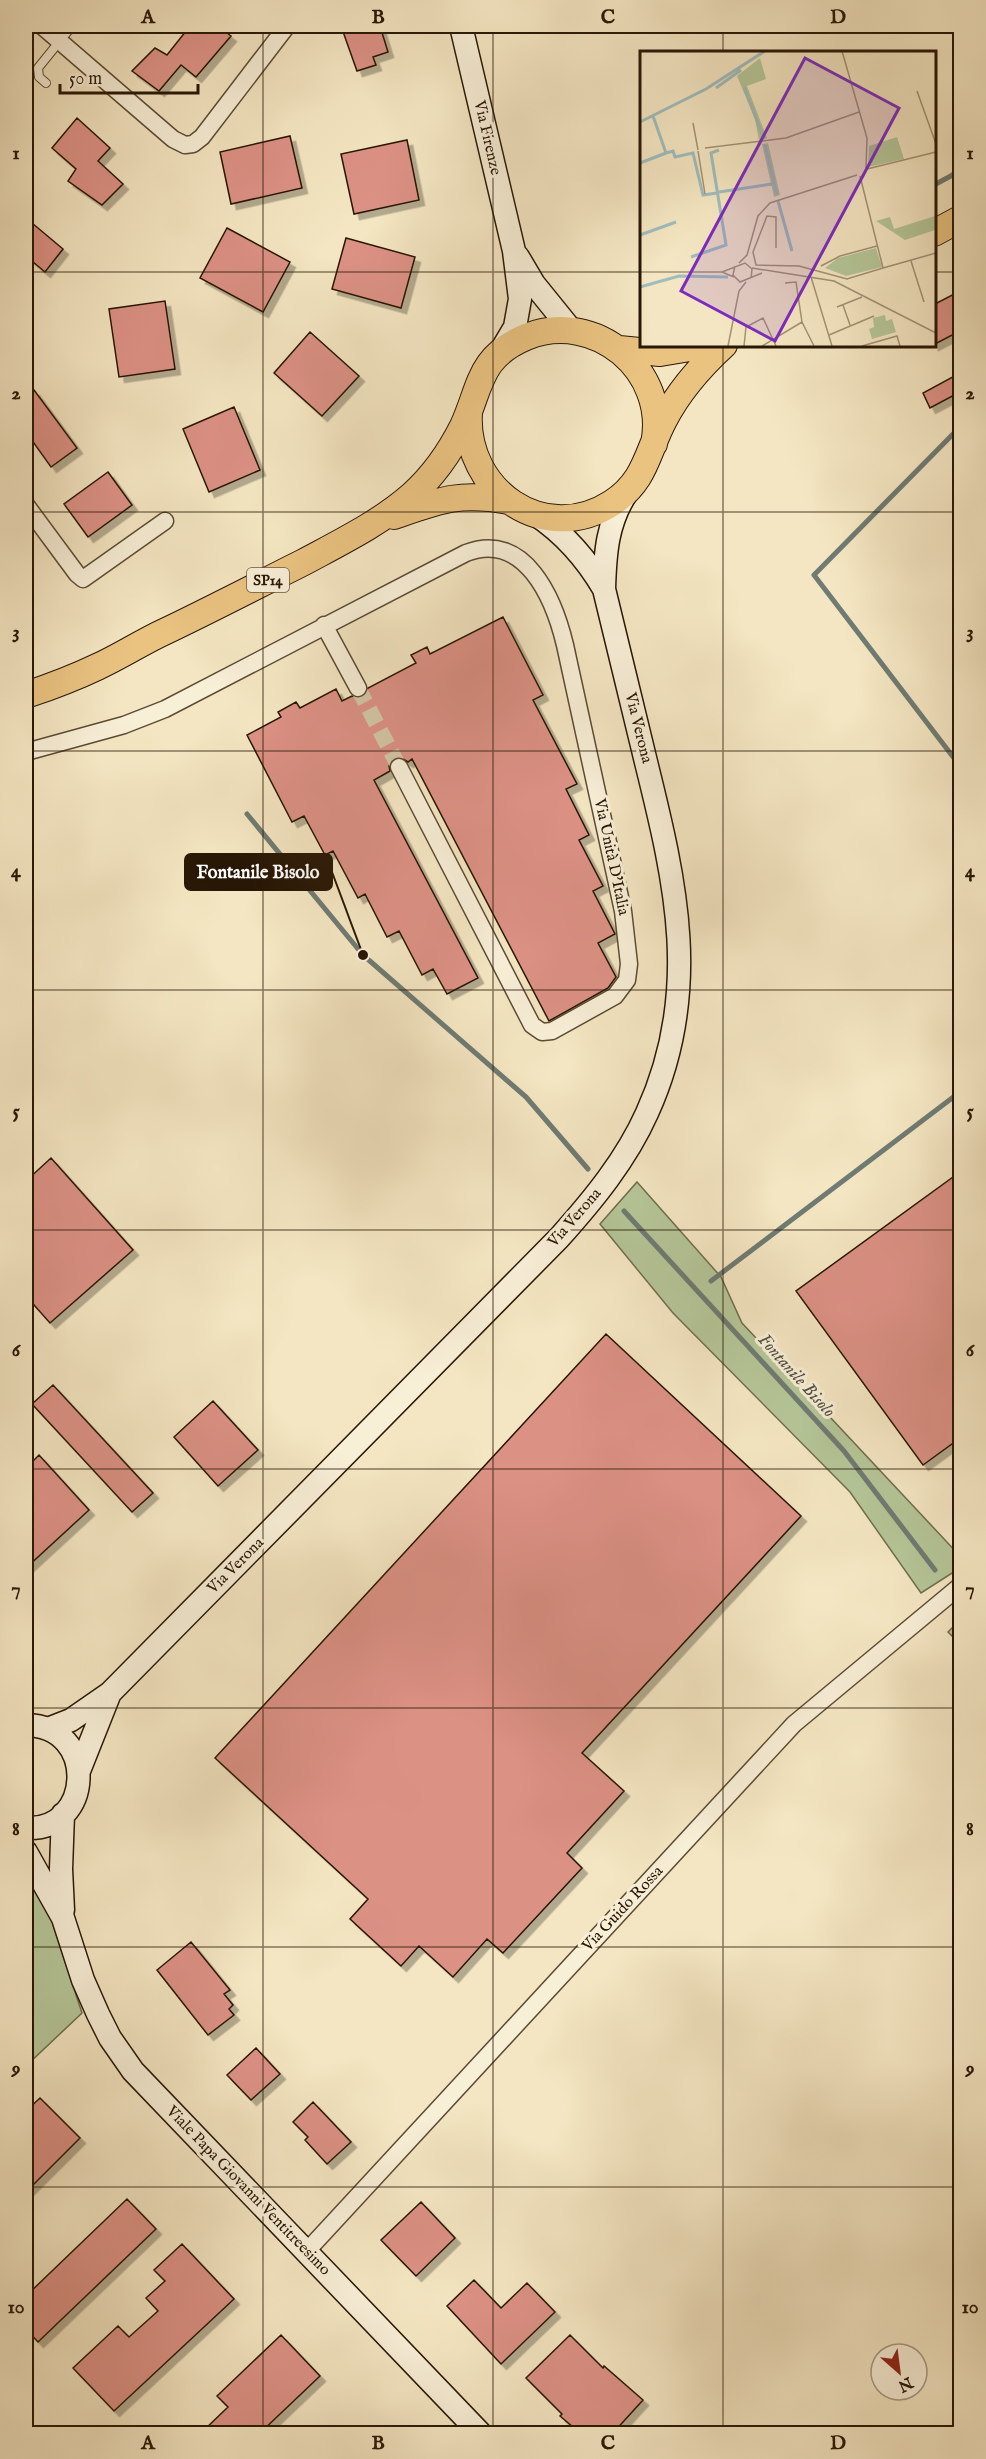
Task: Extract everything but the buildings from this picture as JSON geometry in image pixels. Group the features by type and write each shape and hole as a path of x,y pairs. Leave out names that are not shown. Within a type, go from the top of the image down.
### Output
{"main road":[{"path":"935,232 960,219"},
{"name":"SP14","path":"26,695 98,667 154,636 273,578 379,520 411,495 434,472 453,444 482,375 496,357 513,344 531,336 551,331 572,331 595,336 619,349 636,367 649,389 655,413 654,444"},
{"name":"SP14","path":"619,349 660,353 702,346"},
{"name":"SP14","path":"379,520 451,498 476,496 562,517 587,514 609,505 633,485 646,466 667,415 686,385 700,367 723,346"},
{"name":"SP14","path":"471,402 469,431 475,459 489,483 520,506"},
{"name":"SP14","path":"26,678 78,659 154,636"}],"street":[{"path":"42,26 173,139 188,145 202,137 287,26"},
{"name":"Via Firenze","path":"461,26 514,251 519,310 512,333 496,357"},
{"name":"Via Firenze","path":"514,251 534,284 572,331"},
{"name":"Via Verona","path":"48,1729 71,1720 110,1694 559,1238 610,1177 646,1115 662,1075 674,1022 680,977 679,927 674,882 664,836 604,590 606,548 610,529 619,505 633,485"},
{"path":"26,505 83,579 165,521"},
{"name":"Via Verona","path":"520,506 556,529 572,544 604,590"},
{"name":"Via Unità D'Italia","path":"26,752 113,728 151,715 189,698 459,556 479,549 498,549 509,553 532,572 550,600 563,636 623,911 629,964 627,980 615,996 552,1031 542,1032 532,1025 399,767"},
{"path":"324,625 358,688"},
{"name":"Via Guido Rossa","path":"306,2252 794,1724 960,1586"},
{"name":"Via Verona","path":"63,1815 76,1794 79,1771 110,1694"},
{"path":"26,1725 48,1729 60,1736 76,1757 79,1771"},
{"path":"26,1828 49,1824 63,1815"},
{"name":"Viale Papa Giovanni Ventitreesimo","path":"63,1815 61,1869 63,1918"},
{"name":"Viale Papa Giovanni Ventitreesimo","path":"26,1852 63,1918 83,1980 110,2038 133,2071 481,2433"}],"lane":[{"path":"46,83 39,77 38,68 72,26"}],"green space":[{"path":"637,1182 721,1277 742,1323 960,1556 960,1568 921,1593 850,1492 673,1313 600,1224"},
{"path":"960,1620 960,1644 948,1632"},
{"path":"26,1869 51,1911 53,1925 82,2013 26,2066"}],"waterway":[{"path":"935,184 960,171"},
{"path":"952,175 960,185"},
{"path":"960,427 814,575 960,766"},
{"name":"Fontanile Bisolo","path":"247,814 363,955 526,1097 588,1169"},
{"path":"711,1281 960,1092"},
{"name":"Fontanile Bisolo","path":"624,1211 844,1451 935,1570"}],"tunnel":[{"path":"358,688 399,767"}],"place":[{"name":"Fontanile Bisolo","path":"363,955"}]}
